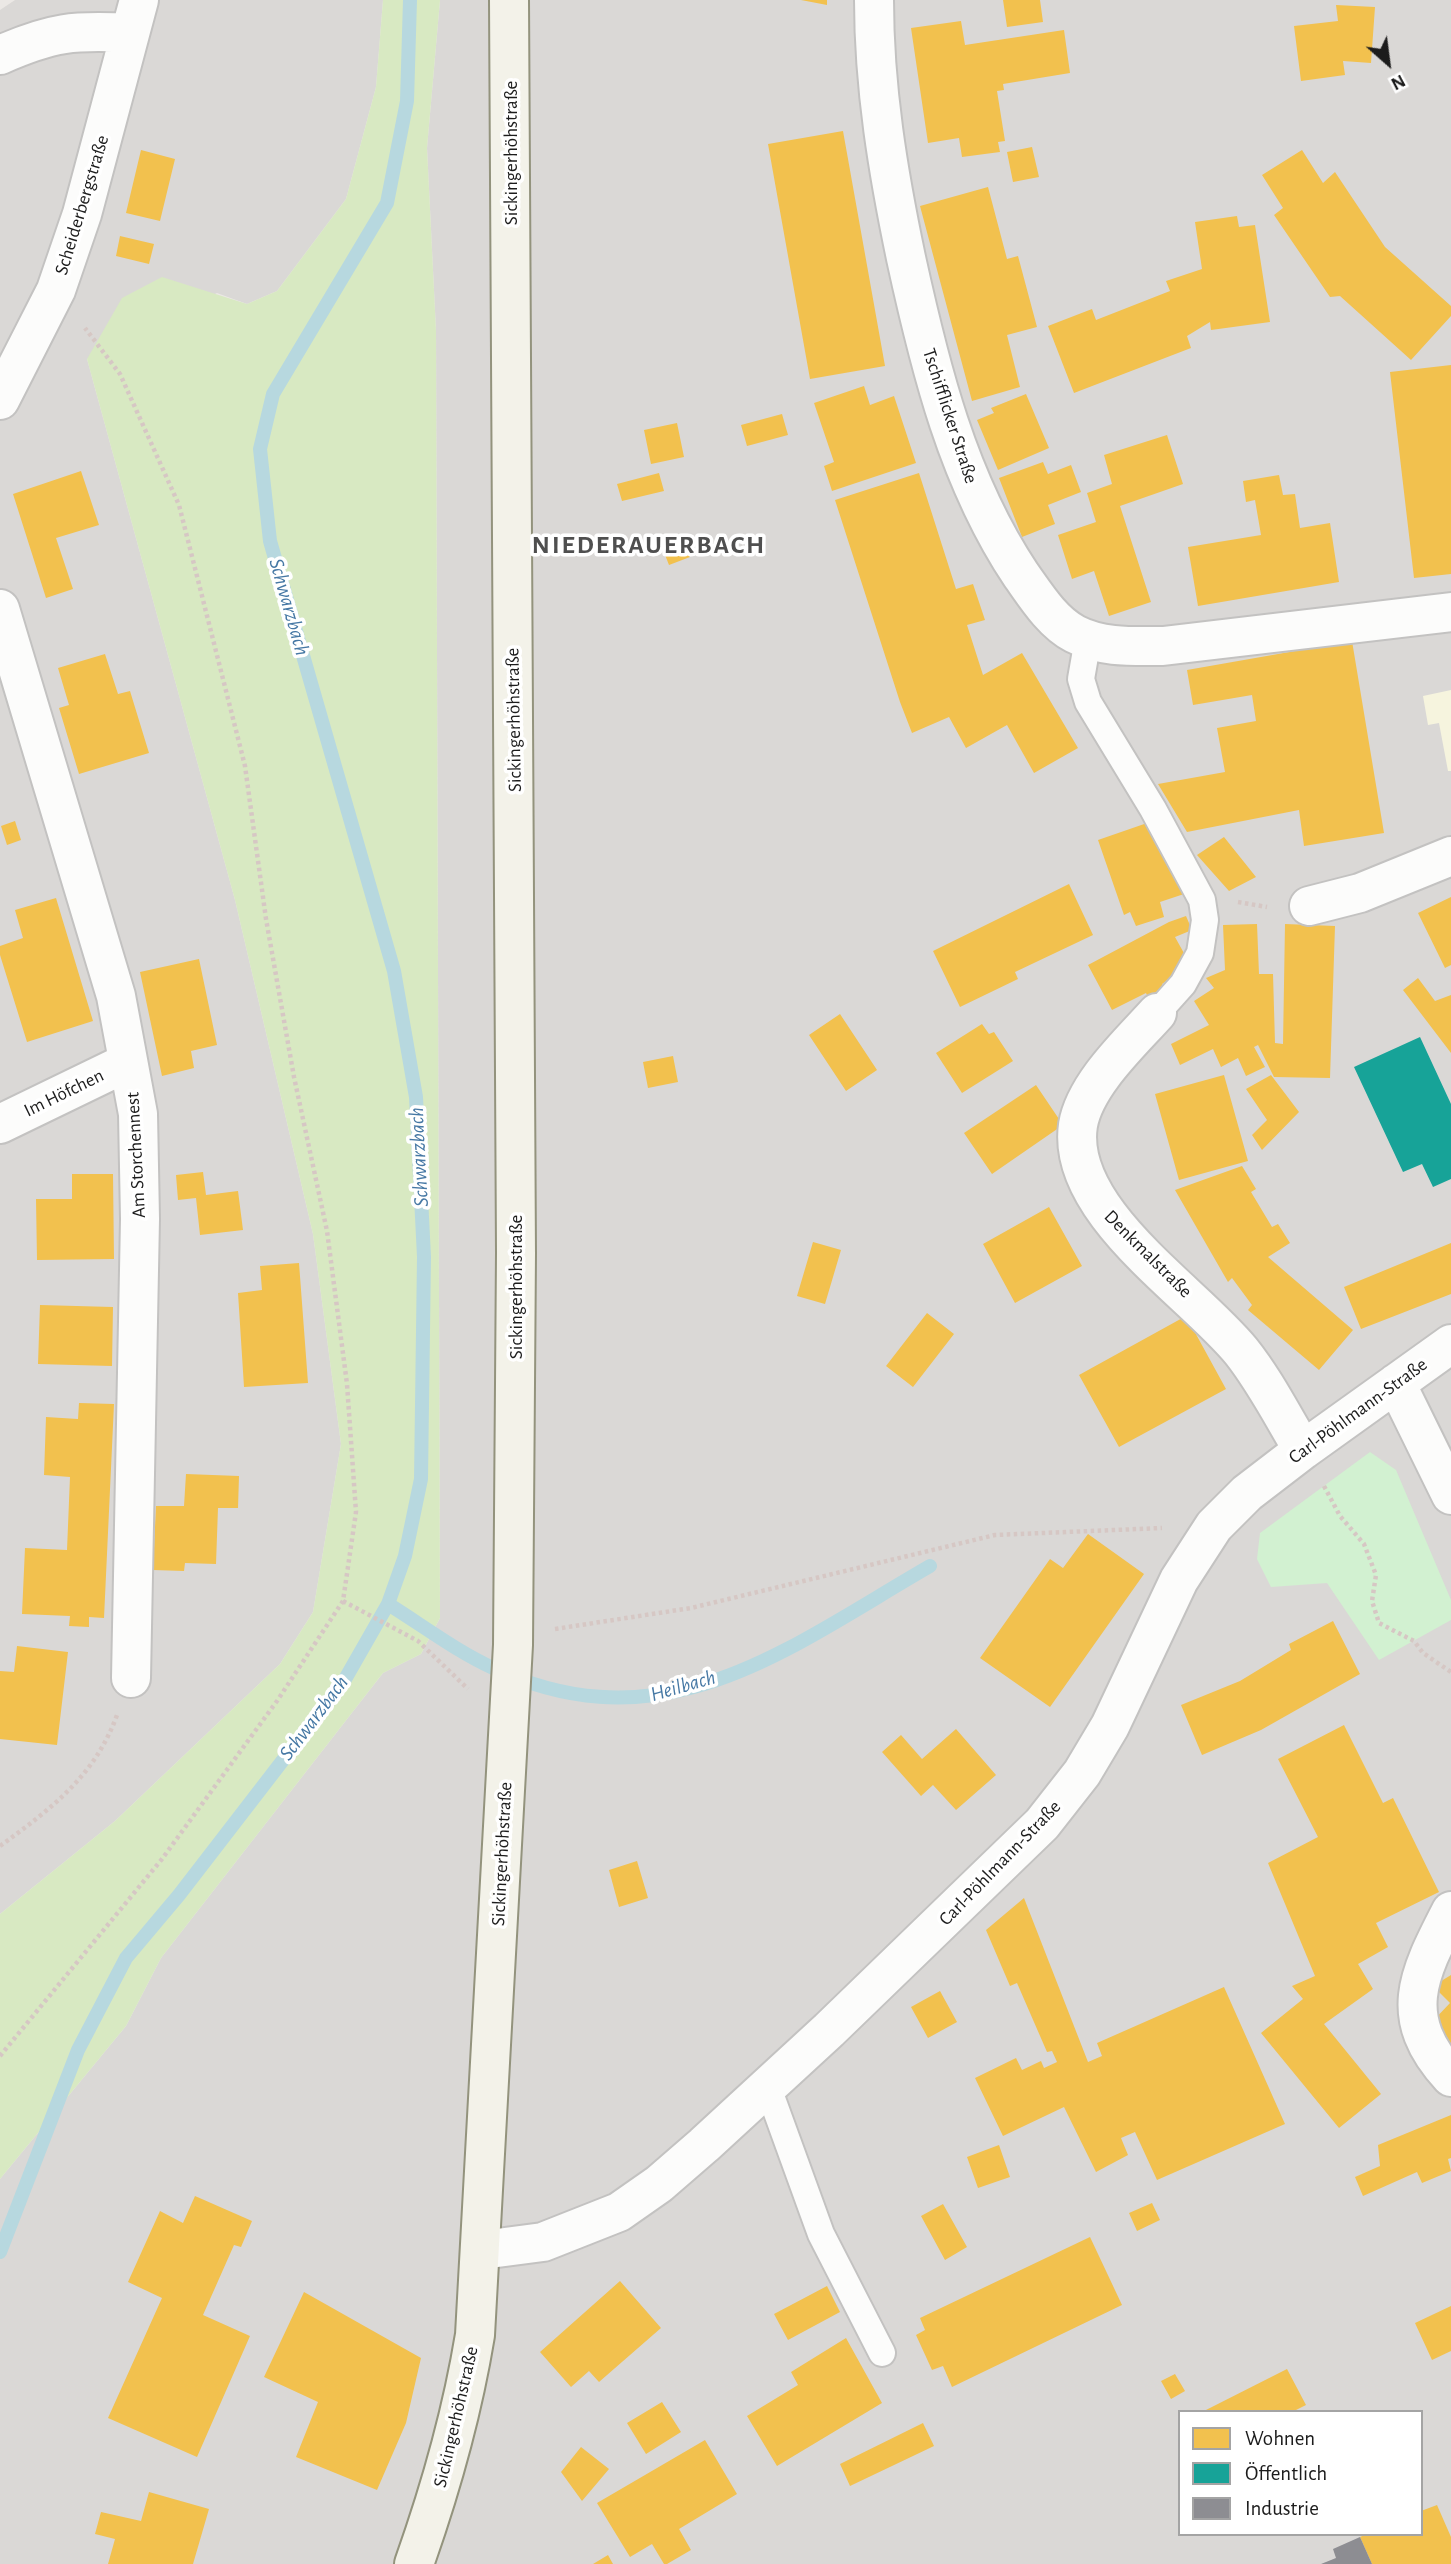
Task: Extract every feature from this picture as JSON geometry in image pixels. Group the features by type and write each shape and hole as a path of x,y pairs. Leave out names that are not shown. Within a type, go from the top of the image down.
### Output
{"main road":[{"name":"Sickingerhöhstraße","path":"414,2564 443,2481 464,2401 475,2335 482,2250 510,1712 516,1225 509,0"}],"street":[{"name":"Tschifflicker Straße","path":"874,0 876,88 889,176 916,301 967,476 1000,544 1042,605 1073,633 1121,647 1163,646 1451,612"},
{"path":"0,55 32,41 135,16"},
{"name":"Scheiderbergstraße","path":"0,400 56,290 82,214 135,16"},
{"name":"Am Storchennest","path":"0,609 116,996 138,1114 140,1219 131,1678"},
{"path":"1310,906 1384,885 1451,856"},
{"name":"Denkmalstraße","path":"1157,1013 1105,1071 1086,1105 1079,1125 1079,1152 1086,1177 1098,1203 1129,1240 1195,1301 1242,1352 1303,1450"},
{"name":"Im Höfchen","path":"0,1124 128,1062"},
{"name":"Carl-Pöhlmann-Straße","path":"482,2250 543,2242 619,2212 686,2161 766,2085 829,2031 1042,1824 1082,1773 1111,1726 1179,1580 1214,1526 1247,1493 1451,1344"},
{"path":"1396,1383 1451,1495"},
{"path":"1451,1911 1429,1954 1416,1992 1420,2030 1440,2066 1451,2077"}],"lane":[{"name":"Denkmalstraße","path":"1088,639 1081,679 1088,702 1153,809 1202,900 1205,920 1200,953 1183,984 1157,1013"},
{"path":"766,2085 821,2234 882,2353"}],"path":[{"path":"0,2056 162,1859 230,1768 343,1601 356,1512 347,1384 327,1231 294,1077 266,919 245,766 179,505 120,374 56,290"},
{"path":"1202,900 1216,896 1273,908 1310,906"},
{"path":"1303,1450 1340,1516 1364,1544 1376,1575 1372,1601 1379,1623 1414,1641 1423,1653 1451,1672"},
{"path":"512,1640 691,1608 995,1535 1214,1526"},
{"path":"343,1601 418,1641 457,1682 474,1694"},
{"path":"0,1846 76,1786 106,1745 131,1678"}],"shaded area":[{"path":"15,0 383,0 376,87 346,199 277,291 247,304 217,293 87,359 235,900 313,1234 341,1444 313,1612 280,1664 115,1821 0,1914 0,10"},
{"path":"440,0 1451,0 1451,2564 0,2564 0,2179 126,2026 161,1958 383,1673 421,1654 440,1618 436,331 427,148"},
{"path":"1451,690 1451,771 1448,771 1439,723 1428,725 1423,696"}],"green space":[{"path":"383,0 440,0 427,148 436,331 440,1618 421,1654 383,1673 161,1958 126,2026 0,2179 0,1914 115,1821 280,1664 313,1612 341,1444 313,1234 235,900 87,359 122,298 162,277 247,304 277,291 346,199 376,87"},
{"path":"1370,1452 1396,1470 1451,1600 1451,1620 1379,1660 1327,1583 1271,1587 1257,1559 1260,1533"}],"building: Wohnen":[{"path":"801,0 827,0 827,5"},
{"path":"1003,0 1040,0 1043,22 1007,27"},
{"path":"1336,5 1375,7 1371,63 1343,61 1345,75 1301,81 1294,26 1338,21"},
{"path":"961,21 965,45 1064,30 1070,73 1003,84 1004,90 997,91 1005,141 998,142 1000,152 962,157 959,138 928,143 911,28"},
{"path":"843,131 885,366 810,379 768,144"},
{"path":"1032,147 1039,177 1013,182 1007,152"},
{"path":"141,150 175,159 160,221 126,213"},
{"path":"1302,150 1323,183 1335,172 1385,247 1451,306 1451,316 1411,360 1340,296 1330,297 1274,215 1283,208 1262,175"},
{"path":"988,187 1007,259 1018,256 1037,327 1007,335 1020,387 972,401 920,206"},
{"path":"1237,216 1239,227 1255,225 1270,322 1211,330 1210,322 1187,336 1191,348 1074,393 1048,326 1092,309 1096,320 1170,291 1166,281 1202,269 1195,222"},
{"path":"120,236 154,244 149,264 116,256"},
{"path":"1451,365 1451,574 1414,578 1390,372"},
{"path":"864,386 870,405 894,396 916,463 832,491 824,466 834,462 814,403"},
{"path":"1026,394 1049,448 998,470 977,420 994,413 991,408"},
{"path":"782,414 788,435 747,446 741,425"},
{"path":"677,423 684,457 651,464 644,430"},
{"path":"1167,435 1183,484 1120,506 1151,602 1109,616 1094,571 1072,579 1058,535 1096,522 1087,493 1112,484 1104,455"},
{"path":"1043,462 1048,474 1071,465 1081,492 1048,505 1055,524 1022,537 999,478"},
{"path":"81,471 99,525 56,538 73,589 46,598 13,494"},
{"path":"659,473 664,491 622,501 617,484"},
{"path":"919,473 956,589 973,584 985,620 967,625 983,675 1022,653 1078,748 1034,773 1007,725 966,748 949,717 912,733 900,702 835,500"},
{"path":"1279,475 1283,495 1295,494 1300,528 1330,523 1339,582 1198,606 1188,547 1261,535 1255,500 1246,502 1243,481"},
{"path":"681,534 690,557 669,565 660,542"},
{"path":"1352,641 1384,833 1304,846 1299,810 1187,832 1158,784 1225,772 1217,728 1256,721 1252,695 1193,705 1187,670"},
{"path":"105,654 118,694 130,691 149,753 79,774 59,708 69,705 58,668"},
{"path":"15,821 21,840 7,845 1,826"},
{"path":"1150,822 1161,854 1169,851 1184,894 1160,902 1164,917 1136,926 1130,912 1124,915 1098,840"},
{"path":"1224,837 1256,877 1229,891 1197,855"},
{"path":"1069,884 1093,935 1015,972 1018,979 960,1007 933,951"},
{"path":"1451,897 1451,965 1445,968 1418,913"},
{"path":"56,898 93,1021 27,1042 0,955 0,946 23,938 15,910"},
{"path":"1186,916 1192,930 1175,937 1190,964 1162,984 1167,992 1150,1002 1146,993 1112,1010 1088,965 1169,922"},
{"path":"1257,924 1259,974 1273,974 1275,1043 1283,1044 1285,924 1335,926 1330,1078 1274,1077 1258,1045 1254,1047 1265,1067 1246,1076 1238,1058 1221,1067 1213,1049 1180,1065 1171,1044 1209,1025 1194,1001 1214,988 1206,978 1225,970 1223,925"},
{"path":"199,959 217,1045 191,1051 194,1068 162,1076 140,972"},
{"path":"1418,978 1435,1001 1451,995 1451,1053 1403,990"},
{"path":"840,1014 877,1070 846,1091 809,1035"},
{"path":"982,1024 989,1034 994,1032 1013,1061 962,1093 936,1053"},
{"path":"673,1056 678,1082 648,1088 643,1062"},
{"path":"1224,1075 1248,1161 1179,1180 1155,1094"},
{"path":"1271,1075 1299,1112 1262,1150 1252,1135 1267,1120 1246,1089"},
{"path":"1036,1085 1063,1125 992,1174 964,1133"},
{"path":"1242,1166 1256,1189 1251,1192 1272,1227 1278,1224 1290,1243 1268,1257 1353,1330 1319,1370 1248,1310 1252,1305 1232,1278 1228,1282 1175,1190"},
{"path":"203,1172 206,1195 238,1191 243,1230 200,1235 196,1198 178,1200 176,1175"},
{"path":"72,1174 113,1174 114,1259 37,1260 36,1199 72,1199"},
{"path":"1049,1207 1082,1266 1015,1303 983,1244"},
{"path":"813,1242 841,1250 825,1304 797,1296"},
{"path":"1451,1243 1451,1294 1361,1329 1344,1287"},
{"path":"299,1263 308,1383 244,1387 238,1293 262,1290 260,1266"},
{"path":"40,1305 113,1307 112,1366 38,1364"},
{"path":"927,1313 954,1334 913,1387 886,1366"},
{"path":"1186,1316 1226,1389 1119,1447 1079,1375"},
{"path":"79,1403 114,1404 104,1618 89,1617 89,1627 69,1626 70,1616 22,1614 25,1548 67,1550 70,1477 44,1475 46,1417 78,1419"},
{"path":"186,1474 239,1476 238,1508 218,1508 216,1564 185,1563 184,1571 153,1570 156,1506 184,1506"},
{"path":"1088,1534 1144,1574 1050,1707 980,1658 1050,1559 1063,1568"},
{"path":"1333,1621 1360,1674 1261,1730 1202,1755 1181,1705 1240,1681 1291,1650 1289,1644"},
{"path":"17,1646 68,1652 57,1745 0,1739 0,1671 14,1672"},
{"path":"1344,1725 1383,1803 1393,1798 1439,1892 1376,1923 1388,1947 1358,1964 1373,1989 1324,2024 1381,2094 1339,2128 1261,2033 1303,1999 1292,1986 1315,1976 1268,1863 1318,1837 1278,1759"},
{"path":"956,1729 996,1775 956,1810 933,1785 921,1796 882,1752 901,1735 922,1759"},
{"path":"637,1861 648,1898 619,1907 609,1870"},
{"path":"1024,1898 1088,2062 1102,2056 1097,2043 1224,1987 1285,2124 1157,2180 1135,2132 1121,2138 1128,2155 1096,2172 1064,2107 1003,2136 975,2078 1016,2058 1022,2070 1041,2061 1044,2068 1057,2062 1052,2051 1047,2052 1017,1983 1010,1986 986,1930"},
{"path":"1451,1975 1451,2045 1432,2022 1450,2003 1433,1986"},
{"path":"940,1991 957,2022 928,2038 911,2007"},
{"path":"1451,2115 1451,2158 1448,2159 1451,2171 1422,2183 1417,2172 1363,2196 1355,2177 1380,2166 1378,2145"},
{"path":"999,2145 1010,2177 978,2188 967,2157"},
{"path":"195,2196 252,2221 241,2247 234,2245 203,2315 250,2336 197,2457 108,2418 162,2298 128,2282 160,2211 183,2223"},
{"path":"1152,2203 1160,2220 1137,2231 1129,2213"},
{"path":"943,2204 967,2247 945,2260 921,2216"},
{"path":"1090,2237 1122,2305 952,2387 943,2366 932,2370 916,2335 925,2330 920,2318"},
{"path":"620,2281 661,2328 599,2382 589,2371 571,2387 540,2352"},
{"path":"827,2286 840,2312 788,2340 774,2314"},
{"path":"304,2292 421,2358 406,2423 377,2490 296,2457 318,2402 264,2377"},
{"path":"1451,2306 1451,2351 1432,2360 1415,2323"},
{"path":"846,2338 882,2403 777,2466 747,2416 798,2385 791,2372"},
{"path":"1287,2369 1306,2405 1296,2410 1206,2410"},
{"path":"1175,2374 1185,2391 1171,2399 1161,2381"},
{"path":"662,2402 681,2432 646,2454 627,2423"},
{"path":"923,2423 934,2446 850,2486 840,2464"},
{"path":"705,2440 737,2494 679,2529 691,2550 667,2564 664,2564 652,2544 630,2557 597,2503"},
{"path":"581,2447 609,2469 582,2501 561,2472"},
{"path":"149,2492 209,2509 193,2564 108,2564 115,2539 95,2534 101,2512 141,2521"},
{"path":"1437,2505 1451,2537 1451,2564 1372,2564 1360,2537 1423,2536 1423,2510"},
{"path":"608,2555 613,2564 593,2564"}],"building: Öffentlich":[{"path":"1420,1037 1451,1104 1451,1179 1433,1187 1422,1164 1403,1172 1354,1067"}],"building: Industrie":[{"path":"1360,2537 1372,2564 1321,2564 1336,2558 1333,2549"}],"waterway":[{"name":"Schwarzbach","path":"0,2252 78,2050 126,1958 179,1895 344,1681 388,1604 405,1556 421,1479 424,1257 416,1097 394,971 270,541 260,449 273,394 387,203 407,101 410,0"},
{"name":"Heilbach","path":"388,1604 452,1646 493,1668 555,1690 614,1697 669,1693 722,1678 774,1656 930,1566"}],"district":[{"name":"NIEDERAUERBACH","path":"649,545"}]}
